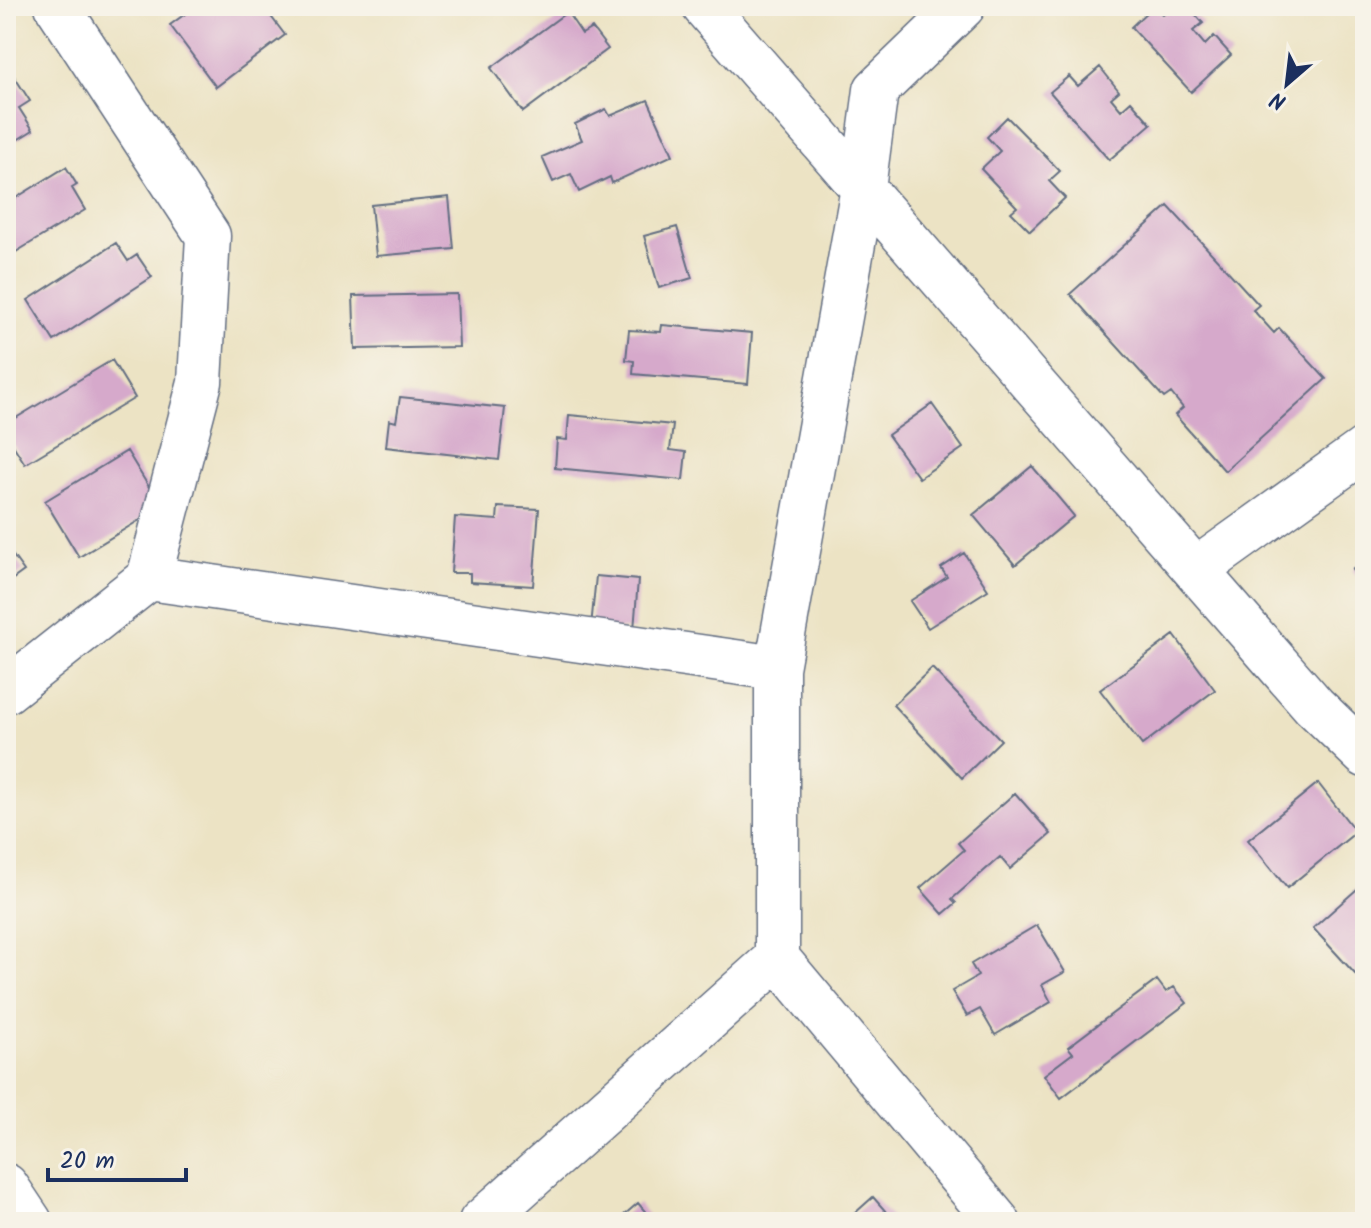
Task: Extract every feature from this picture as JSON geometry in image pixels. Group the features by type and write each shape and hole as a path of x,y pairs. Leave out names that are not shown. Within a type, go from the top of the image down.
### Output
{"street":[{"path":"6,691 149,578 200,382 208,236 57,6"},
{"path":"704,6 1314,706 1365,755"},
{"path":"963,6 876,90 863,188 777,668 777,958 998,1222"},
{"path":"1196,570 1365,449"},
{"path":"149,578 777,668"},
{"path":"481,1222 777,958"},
{"path":"6,1186 30,1222"}],"building":[{"path":"196,6 263,6 285,35 216,87 170,25"},
{"path":"1153,6 1163,15 1173,6 1188,6 1203,23 1193,31 1205,45 1214,36 1231,55 1191,92 1131,27"},
{"path":"567,12 582,34 592,28 608,49 523,112 491,68"},
{"path":"1100,67 1119,91 1111,98 1121,110 1131,101 1151,124 1109,160 1050,92 1069,76 1078,86"},
{"path":"12,73 30,101 19,108 33,130 6,147 6,76"},
{"path":"648,100 673,155 612,183 610,177 579,192 571,174 553,182 542,157 582,140 575,124 606,109 610,116"},
{"path":"1007,117 1060,171 1049,181 1065,198 1030,231 1011,212 1017,207 981,169 1000,151 987,137"},
{"path":"66,167 77,185 72,188 85,210 6,258 6,204"},
{"path":"449,197 454,249 376,256 371,205"},
{"path":"1168,206 1259,305 1253,310 1274,333 1279,328 1326,379 1225,471 1175,415 1183,408 1171,393 1164,398 1070,294"},
{"path":"677,227 692,278 659,288 644,236"},
{"path":"116,243 128,261 137,255 152,277 54,341 28,300"},
{"path":"457,294 459,347 355,349 353,296"},
{"path":"662,325 752,333 748,384 633,374 634,361 626,360 629,330 661,332"},
{"path":"112,360 135,398 25,464 6,434 6,424"},
{"path":"400,397 505,408 499,460 386,447 389,420 396,422"},
{"path":"932,404 963,448 919,478 888,435"},
{"path":"569,415 673,425 670,450 686,452 683,480 555,468 557,439 567,440"},
{"path":"127,451 161,507 79,557 45,501"},
{"path":"1032,466 1074,516 1015,565 973,515"},
{"path":"498,507 539,509 533,586 470,582 470,573 451,573 455,517 497,520"},
{"path":"6,546 24,571 6,584"},
{"path":"964,553 988,590 928,628 910,601 947,577 941,568"},
{"path":"1365,560 1365,586 1352,570"},
{"path":"596,576 638,580 634,630 591,627"},
{"path":"1174,635 1215,690 1142,745 1100,690"},
{"path":"932,668 1001,740 962,778 893,705"},
{"path":"1318,783 1356,832 1287,888 1248,840"},
{"path":"1015,793 1051,834 1010,869 1000,857 952,899 956,903 943,914 920,888 964,850 958,843"},
{"path":"1365,882 1365,967 1356,975 1313,928"},
{"path":"1037,925 1065,972 1042,985 1051,1002 995,1035 980,1009 967,1016 952,991 978,976 971,964"},
{"path":"1157,980 1166,992 1174,987 1187,1003 1061,1098 1044,1075 1073,1053 1068,1047"},
{"path":"873,1197 895,1222 845,1222"},
{"path":"638,1203 654,1222 616,1222"}]}
